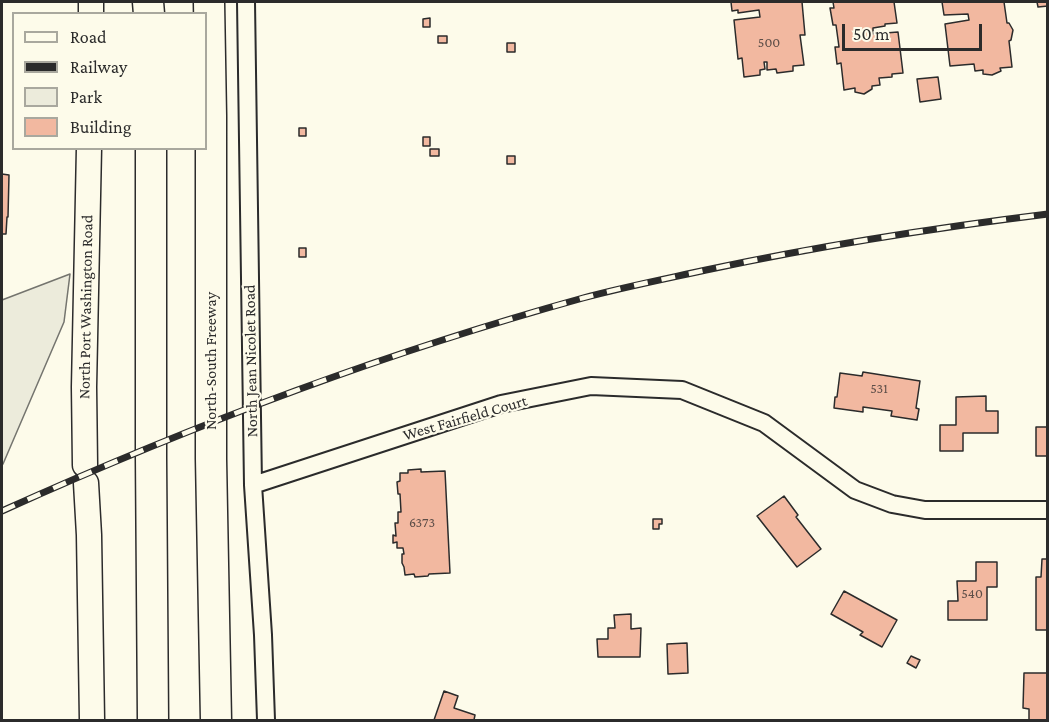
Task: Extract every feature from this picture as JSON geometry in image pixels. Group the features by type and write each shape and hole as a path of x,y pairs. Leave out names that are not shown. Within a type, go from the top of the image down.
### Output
{"highway":[{"name":"North-South Freeway","path":"209,2 211,447 216,720"},
{"path":"151,150 153,720"}],"main road":[{"name":"North Port Washington Road","path":"88,150 84,387 92,720"}],"street":[{"name":"North Jean Nicolet Road","path":"246,2 253,485 266,720"},
{"name":"West Fairfield Court","path":"253,485 501,404 591,386 682,390 764,423 855,489 892,504 926,510 1047,510"}],"green space":[{"path":"70,274 64,322 2,465 2,300"}],"building":[{"path":"731,2 802,2 805,35 800,35 804,65 793,66 793,71 777,73 776,69 767,70 767,62 764,62 765,69 760,70 760,75 744,77 742,58 738,59 734,20 760,17 759,10 738,13 738,10 732,11"},
{"path":"833,2 894,2 897,23 873,28 873,34 898,32 903,73 879,78 880,85 872,86 872,89 864,94 855,92 855,88 844,90 841,63 837,64 835,47 839,47 836,25 833,25 830,8 834,8"},
{"path":"942,2 1004,2 1007,23 1013,30 1009,41 1012,67 1000,68 1001,71 992,75 983,74 983,70 975,71 974,64 950,66 945,24 969,20 968,14 944,15"},
{"path":"1037,2 1048,2 1048,6 1038,7"},
{"path":"430,18 430,27 423,27 423,19"},
{"path":"438,36 447,36 447,43 438,43"},
{"path":"507,43 515,43 515,52 507,52"},
{"path":"938,77 941,99 920,102 917,79"},
{"path":"299,128 306,128 306,136 299,136"},
{"path":"423,137 430,137 430,146 423,146"},
{"path":"430,149 439,149 439,156 430,156"},
{"path":"507,156 515,156 515,164 507,164"},
{"path":"2,174 9,175 6,234 2,234"},
{"path":"299,248 306,248 306,257 299,257"},
{"path":"863,372 920,381 916,408 919,409 917,420 891,416 892,411 863,407 863,412 834,408 840,373 862,376"},
{"path":"986,396 986,411 998,411 998,433 963,433 963,451 940,451 940,425 956,425 956,397"},
{"path":"1036,427 1048,427 1048,456 1036,456"},
{"path":"421,469 421,472 445,471 450,573 415,577 414,574 405,575 402,563 403,548 397,548 397,542 393,543 393,535 396,536 395,523 398,523 398,512 401,512 397,482 400,481 400,473"},
{"path":"784,496 798,515 796,517 821,549 797,567 757,516"},
{"path":"653,519 662,519 659,529 653,529"},
{"path":"1042,559 1048,559 1048,630 1036,630 1036,577 1041,577"},
{"path":"976,562 997,562 997,587 987,587 987,620 948,620 948,601 958,601 957,581 976,581"},
{"path":"844,591 897,620 882,647 860,635 863,632 831,614"},
{"path":"631,614 631,629 641,628 640,657 598,657 597,639 608,639 608,628 615,628 614,615"},
{"path":"687,643 688,673 668,674 667,644"},
{"path":"911,656 920,660 916,668 907,663"},
{"path":"1024,673 1048,673 1048,720 1029,720 1029,709 1023,708"},
{"path":"444,691 458,696 454,708 475,715 474,720 434,720"}],"railway":[{"path":"2,511 144,450 288,393 509,319 614,290 748,261 834,245 1048,214"}]}
